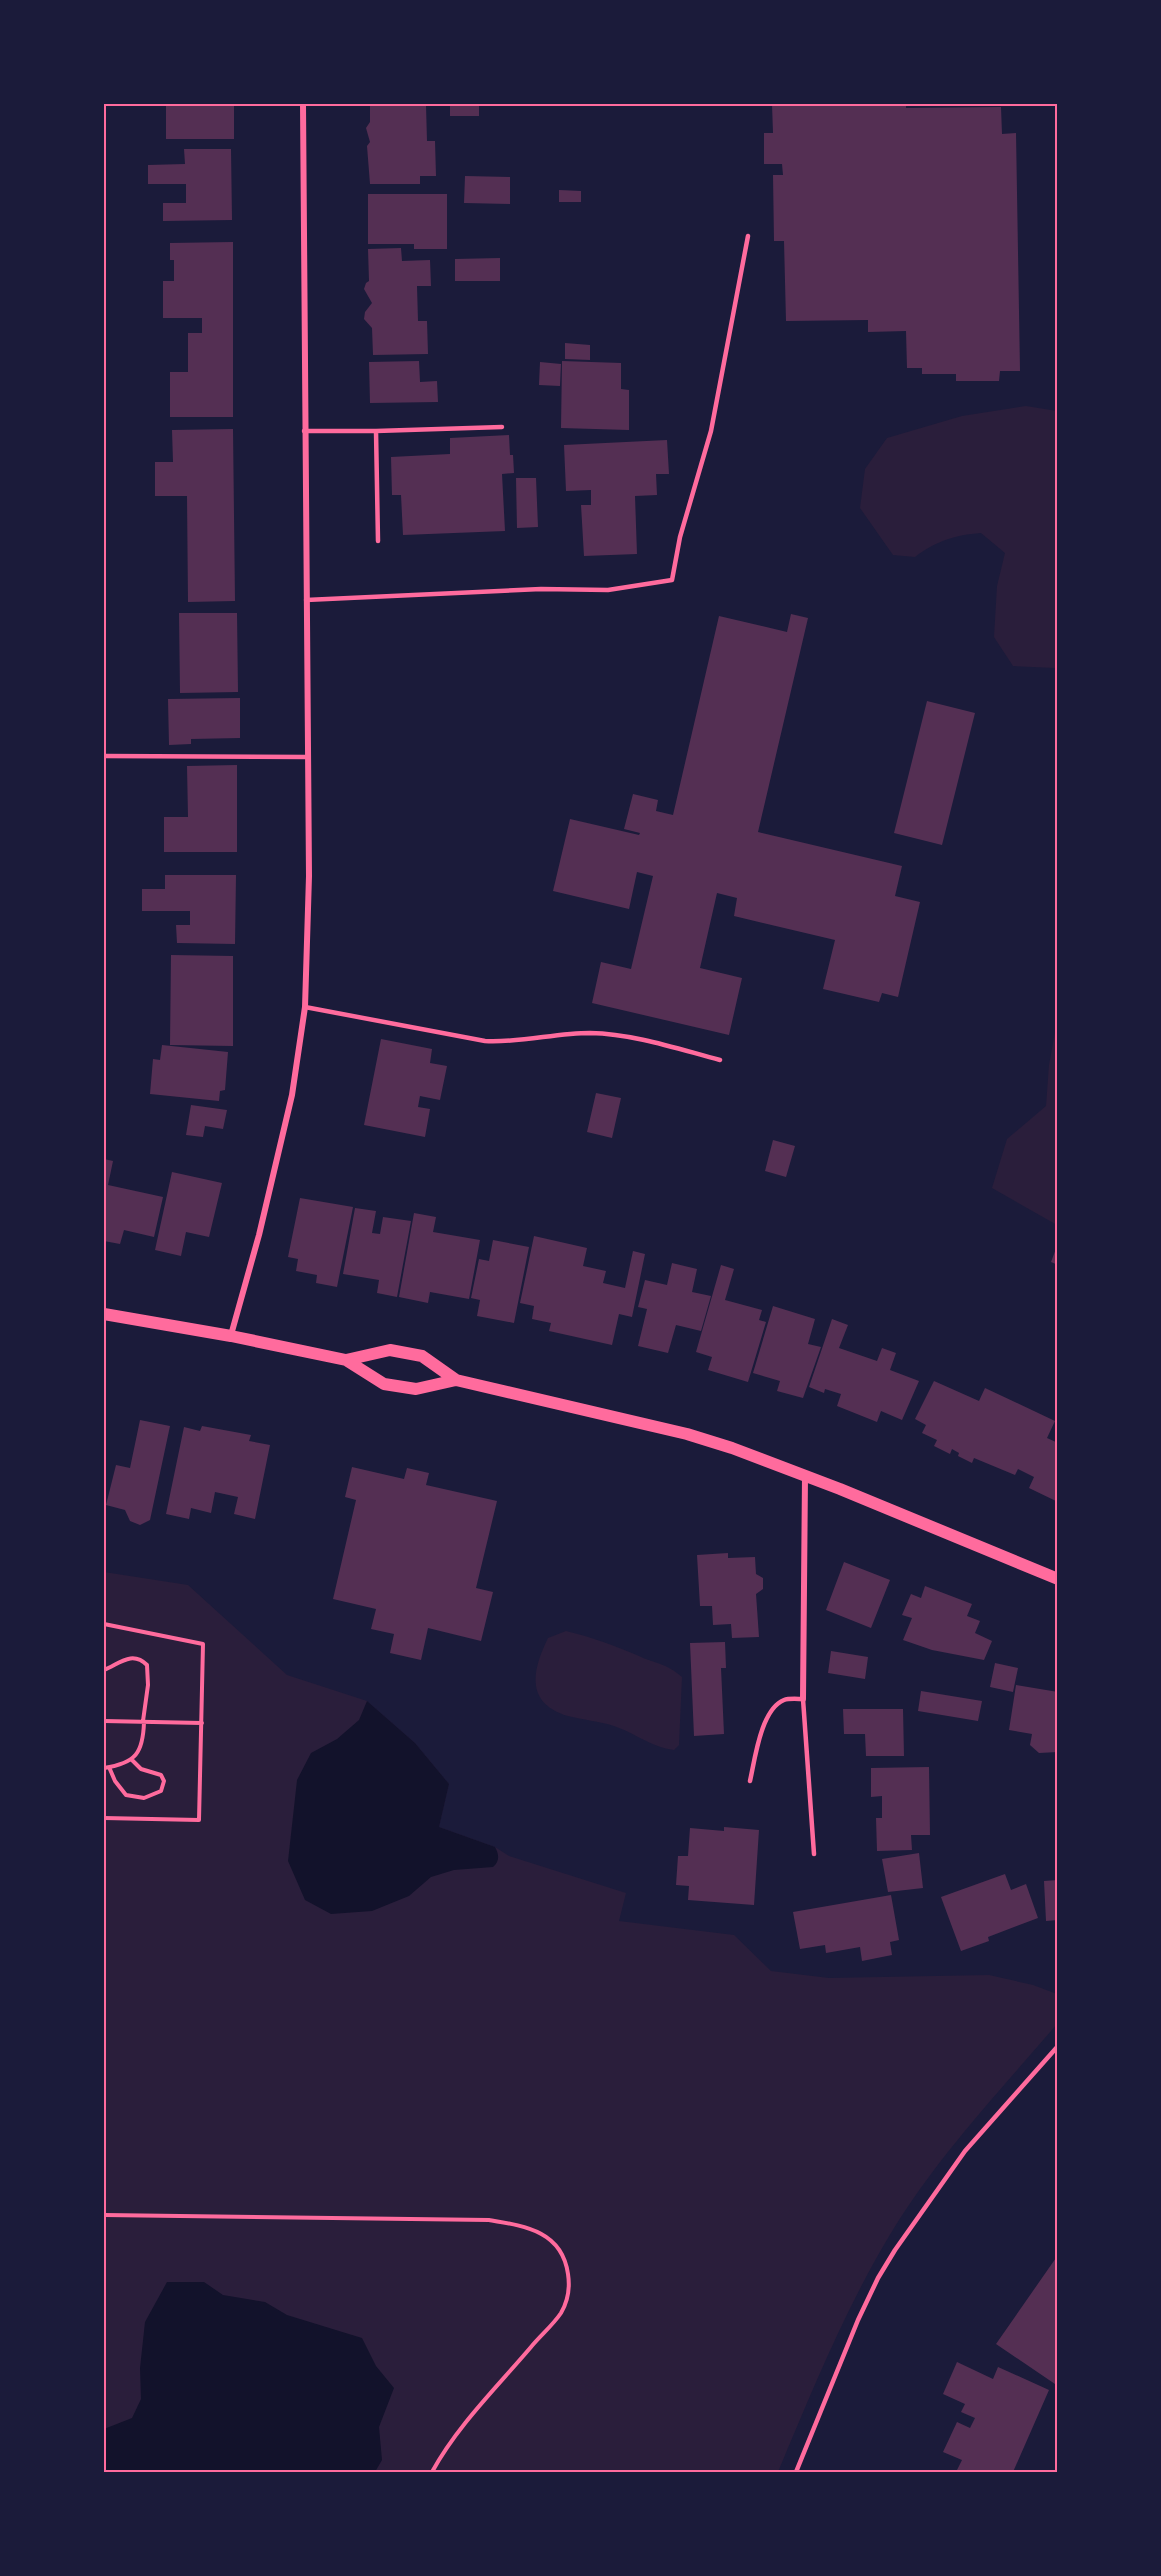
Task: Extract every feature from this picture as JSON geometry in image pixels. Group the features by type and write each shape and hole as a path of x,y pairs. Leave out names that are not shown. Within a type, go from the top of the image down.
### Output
{"main road":[{"path":"104,1314 231,1336 346,1360 384,1384 416,1389 456,1380"},
{"path":"346,1360 390,1350 422,1356 456,1380 687,1434 732,1448 804,1476 1058,1579"}],"street":[{"path":"231,1336 259,1235 292,1095 305,1007 308,946 308,757 303,104"},
{"path":"803,1699 804,1476"}],"lane":[{"path":"306,600 541,589 608,590 672,580 680,537 703,462 721,384 748,236"},
{"path":"304,431 502,427"},
{"path":"376,431 378,541"},
{"path":"104,756 308,757"},
{"path":"305,1007 485,1041 508,1042 591,1034 630,1036 720,1060"},
{"path":"750,1780 762,1730 770,1711 784,1700 803,1699 814,1854"},
{"path":"796,2472 858,2320 890,2260 965,2151 1058,2046"}],"path":[{"path":"104,1624 203,1644 199,1820 104,1818"},
{"path":"104,1670 119,1661 133,1658 147,1665 149,1674 143,1740 140,1750 131,1759 104,1768"},
{"path":"104,1721 202,1723"},
{"path":"109,1767 115,1781 126,1795 144,1798 160,1791 164,1781 161,1775 141,1769 131,1759"},
{"path":"104,2215 489,2220 528,2227 551,2240 566,2260 570,2288 561,2312 464,2426 432,2472"}],"shaded area":[{"path":"1026,406 1057,411 1058,668 1013,666 994,637 997,586 1005,553 981,533 946,540 915,557 893,555 860,508 865,469 887,438 962,416"},
{"path":"1057,1021 1057,1225 992,1188 1007,1139 1046,1106 1049,1065"},
{"path":"104,1572 188,1585 287,1675 367,1701 415,1743 449,1784 439,1827 495,1847 509,1856 626,1893 619,1921 734,1935 771,1971 829,1978 989,1975 1033,1985 1057,1994 1057,2024 946,2154 888,2238 843,2324 778,2472 104,2472"},
{"path":"566,1631 661,1664 682,1677 679,1745 674,1750 658,1746 614,1726 568,1716 544,1703 536,1684 538,1662 548,1638"},
{"path":"367,1701 415,1743 449,1784 439,1827 495,1847 498,1860 493,1867 454,1870 431,1877 409,1896 372,1911 331,1914 305,1900 288,1861 297,1780 311,1753 337,1739 359,1720"},
{"path":"167,2282 204,2282 223,2295 265,2302 287,2315 362,2338 376,2366 394,2388 379,2427 382,2460 375,2472 104,2472 104,2429 132,2418 141,2399 140,2368 145,2322"}],"building":[{"path":"166,104 234,104 234,139 166,139"},
{"path":"450,104 479,104 479,116 450,116"},
{"path":"772,104 906,104 906,108 1001,107 1002,134 1016,133 1020,371 1000,371 999,381 956,381 956,374 922,374 922,368 907,368 906,331 868,332 868,320 786,321 784,241 774,241 773,175 783,175 782,164 764,164 764,133 773,133"},
{"path":"426,105 427,141 435,141 436,176 420,176 420,184 370,184 367,146 370,142 366,128 370,122 370,106"},
{"path":"184,149 231,149 232,220 163,221 163,203 186,203 186,184 148,184 148,165 185,164"},
{"path":"465,176 510,177 510,204 464,203"},
{"path":"559,190 581,191 581,202 559,202"},
{"path":"368,194 447,194 447,249 414,249 414,244 368,244"},
{"path":"233,242 233,417 170,417 170,372 188,372 188,333 202,333 202,318 163,318 163,281 174,281 174,260 170,260 170,243"},
{"path":"401,248 402,261 430,260 431,286 417,286 418,321 427,321 428,354 373,355 372,328 364,319 365,312 372,303 364,289 369,281 368,249"},
{"path":"500,258 500,281 455,281 455,259"},
{"path":"565,343 590,345 590,360 565,359"},
{"path":"419,361 420,382 437,381 438,402 370,403 369,362"},
{"path":"562,361 621,363 621,389 629,390 629,430 561,428"},
{"path":"540,362 561,364 560,386 539,385"},
{"path":"233,429 235,601 188,602 187,496 155,496 155,462 173,462 172,430"},
{"path":"509,435 514,473 502,474 505,531 403,535 401,495 392,495 391,457 450,454 450,438"},
{"path":"667,440 669,474 656,474 657,495 635,496 637,554 584,556 581,505 591,505 591,490 566,491 564,445"},
{"path":"516,478 536,478 538,527 517,528"},
{"path":"179,613 237,613 238,692 180,693"},
{"path":"791,614 808,618 758,832 902,866 895,896 920,902 898,997 882,993 879,1002 823,989 835,940 734,916 737,898 717,893 700,968 742,978 729,1035 592,1003 601,962 631,969 653,876 637,872 629,909 553,891 570,819 639,835 640,833 624,829 633,794 658,800 656,811 673,815 719,616 787,632"},
{"path":"240,698 240,738 191,739 191,744 169,745 168,699"},
{"path":"927,701 975,713 942,845 894,833"},
{"path":"237,765 237,852 164,852 164,817 188,817 187,766"},
{"path":"165,875 236,875 235,944 177,943 176,925 190,925 190,911 142,911 142,889 165,889"},
{"path":"171,955 233,956 233,1046 170,1045"},
{"path":"381,1039 432,1049 430,1063 447,1066 440,1100 420,1096 418,1107 430,1109 425,1137 364,1125"},
{"path":"162,1045 228,1052 225,1090 220,1091 219,1101 150,1094 153,1059 160,1060"},
{"path":"596,1093 621,1098 612,1138 587,1132"},
{"path":"191,1105 227,1110 223,1129 205,1126 203,1137 186,1135"},
{"path":"773,1140 795,1146 786,1177 765,1171"},
{"path":"104,1159 113,1161 108,1185 163,1197 154,1237 124,1230 120,1244 104,1241"},
{"path":"172,1172 222,1183 209,1237 186,1232 181,1256 155,1250"},
{"path":"300,1198 353,1207 337,1287 316,1283 317,1275 296,1271 298,1259 288,1257"},
{"path":"355,1208 376,1211 372,1233 380,1234 383,1217 411,1221 397,1297 377,1293 379,1280 343,1274"},
{"path":"414,1213 436,1217 433,1232 480,1240 469,1299 430,1292 428,1303 399,1297"},
{"path":"534,1236 587,1248 583,1266 606,1271 603,1283 625,1288 633,1251 645,1254 632,1317 619,1314 612,1345 549,1331 551,1323 532,1319 534,1306 520,1303"},
{"path":"493,1240 529,1247 514,1323 477,1316 480,1300 471,1298 479,1259 489,1261"},
{"path":"1058,1246 1058,1265 1051,1262"},
{"path":"672,1263 697,1269 692,1292 711,1296 701,1331 676,1325 668,1353 638,1346 647,1309 638,1307 645,1280 667,1285"},
{"path":"721,1265 734,1269 725,1300 762,1310 759,1320 766,1322 748,1382 708,1370 712,1357 696,1352"},
{"path":"773,1306 815,1319 808,1344 821,1347 803,1398 777,1391 780,1381 753,1373"},
{"path":"832,1319 848,1325 839,1348 877,1361 882,1348 896,1353 890,1370 919,1381 902,1420 881,1411 877,1422 837,1406 841,1394 825,1389 824,1393 809,1387"},
{"path":"934,1381 979,1401 985,1388 1055,1421 1047,1438 1058,1443 1058,1502 1029,1488 1034,1477 1018,1469 1015,1475 974,1458 972,1463 958,1456 959,1453 952,1449 950,1454 934,1446 937,1440 922,1433 926,1425 915,1419"},
{"path":"140,1420 170,1426 150,1520 140,1525 130,1521 125,1510 106,1505 116,1465 130,1468"},
{"path":"202,1426 251,1435 249,1441 270,1445 255,1519 234,1514 238,1497 215,1492 211,1513 191,1508 189,1519 166,1514 184,1427 200,1431"},
{"path":"352,1467 404,1479 407,1468 429,1473 426,1485 497,1501 476,1588 493,1592 481,1641 428,1628 421,1660 390,1653 394,1634 371,1629 376,1609 333,1599 356,1500 345,1497"},
{"path":"728,1553 728,1558 755,1557 756,1574 763,1578 763,1589 756,1594 759,1637 732,1638 731,1624 713,1625 712,1606 700,1606 697,1555"},
{"path":"844,1562 890,1580 871,1628 826,1610"},
{"path":"925,1586 972,1604 967,1616 980,1621 975,1633 992,1641 984,1660 932,1650 903,1640 912,1618 902,1615 911,1594 921,1598"},
{"path":"725,1642 726,1668 721,1668 724,1734 694,1736 690,1643"},
{"path":"831,1651 868,1657 865,1679 828,1673"},
{"path":"995,1663 1018,1668 1013,1692 990,1687"},
{"path":"1016,1685 1058,1692 1058,1752 1039,1753 1030,1745 1032,1734 1009,1730"},
{"path":"921,1691 982,1701 978,1721 918,1711"},
{"path":"843,1709 903,1709 904,1756 866,1756 865,1734 844,1734"},
{"path":"929,1767 930,1835 911,1835 912,1850 877,1851 876,1818 882,1818 882,1796 871,1797 871,1768"},
{"path":"724,1827 759,1830 754,1905 688,1900 689,1886 676,1885 678,1856 688,1856 690,1828 724,1831"},
{"path":"919,1853 923,1888 888,1892 882,1859"},
{"path":"1005,1874 1011,1890 1026,1884 1038,1918 988,1937 989,1941 961,1951 941,1897"},
{"path":"1058,1880 1058,1920 1046,1921 1044,1881"},
{"path":"891,1895 899,1940 890,1942 892,1955 862,1961 860,1947 826,1953 825,1945 800,1949 793,1912"},
{"path":"1058,2255 1058,2380 1055,2384 996,2344"},
{"path":"957,2362 993,2379 998,2367 1049,2390 1013,2472 956,2472 962,2460 943,2452 957,2422 970,2428 975,2418 961,2412 965,2404 943,2394"}]}
